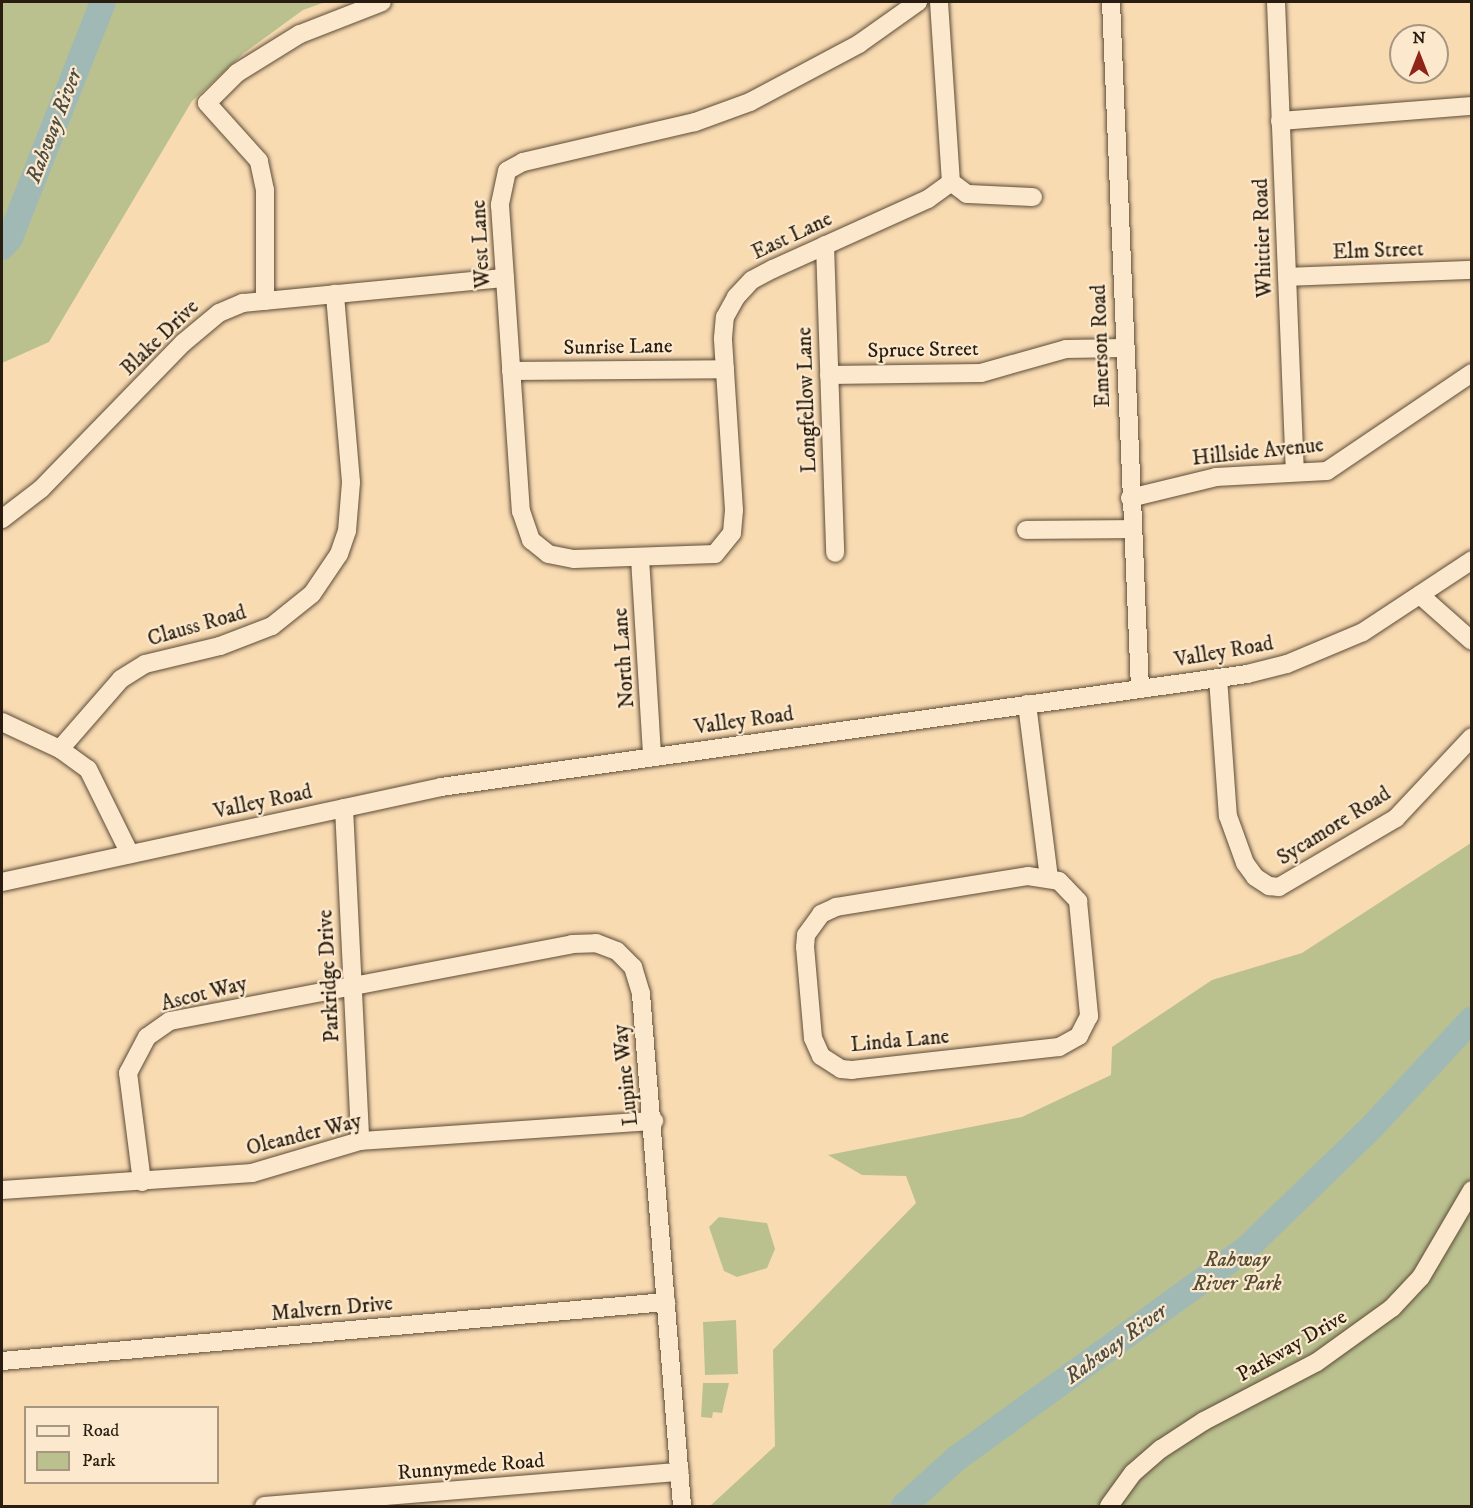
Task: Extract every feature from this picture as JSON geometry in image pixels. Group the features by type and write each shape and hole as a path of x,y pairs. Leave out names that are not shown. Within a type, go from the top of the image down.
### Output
{"street":[{"path":"265,301 265,190 259,160 207,103 237,74 300,34 382,2"},
{"name":"West Lane","path":"640,558 574,559 548,554 531,540 521,511 500,205 507,171 523,162 695,122 750,102 860,44 918,2"},
{"path":"939,2 951,182 967,194 1033,197"},
{"name":"Emerson Road","path":"1111,2 1123,348 1140,689"},
{"name":"Whittier Road","path":"1276,2 1295,472"},
{"path":"1280,121 1472,106"},
{"name":"East Lane","path":"640,558 705,557 726,544 732,533 725,317 736,297 752,280 928,199 951,182"},
{"name":"Longfellow Lane","path":"825,245 835,553"},
{"name":"Elm Street","path":"1287,277 1472,270"},
{"name":"Blake Drive","path":"2,519 69,462 205,322 243,303 505,278"},
{"name":"Clauss Road","path":"60,749 121,679 152,661 220,646 272,626 312,594 339,554 347,531 351,482 335,294"},
{"name":"Spruce Street","path":"829,375 981,373 1066,349 1123,348"},
{"name":"Sunrise Lane","path":"511,371 725,369"},
{"name":"Hillside Avenue","path":"1130,498 1188,481 1327,471 1343,463 1472,373"},
{"path":"1026,530 1132,529"},
{"name":"North Lane","path":"640,558 652,756"},
{"name":"Valley Road","path":"2,882 441,787 1218,678 1287,664 1326,650 1420,595 1472,560"},
{"path":"1420,595 1472,641"},
{"name":"Sycamore Road","path":"1218,678 1228,816 1245,862 1255,877 1269,886 1279,887 1396,818 1472,737"},
{"path":"1027,704 1049,877"},
{"path":"2,722 60,749 88,769 100,786 130,854"},
{"name":"Parkridge Drive","path":"344,808 360,1141"},
{"name":"Linda Lane","path":"1049,877 1070,889 1081,914 1089,1016 1079,1036 1059,1047 852,1070 821,1056 813,1038 805,947 806,935 821,914 847,905 1049,877"},
{"name":"Lupine Way","path":"352,986 572,944 607,946 626,958 638,978 654,1121 682,1506"},
{"name":"Ascot Way","path":"142,1182 128,1073 147,1037 184,1018 352,986"},
{"name":"Oleander Way","path":"2,1190 252,1173 360,1141 654,1121"},
{"name":"Parkway Drive","path":"1109,1506 1133,1473 1161,1449 1204,1421 1317,1362 1392,1308 1421,1277 1470,1193"},
{"name":"Malvern Drive","path":"2,1360 666,1302"},
{"name":"Runnymede Road","path":"264,1506 347,1503 680,1472"}],"green space":[{"path":"2,2 325,2 303,10 244,53 192,101 49,342 2,363"},
{"name":"Rahway River Park","path":"1471,843 1471,1506 710,1506 775,1446 773,1350 916,1203 906,1176 862,1175 828,1155 1022,1117 1111,1075 1112,1047 1212,980 1302,953"},
{"path":"719,1217 767,1223 775,1249 767,1268 737,1277 724,1271 709,1227"},
{"path":"736,1320 738,1374 705,1375 703,1322"},
{"path":"703,1383 729,1383 722,1413 713,1412 712,1418 701,1417"}],"waterway":[{"name":"Rahway River","path":"2,247 10,238 103,2"},
{"name":"Rahway River","path":"904,1506 957,1458 1246,1249 1369,1130 1472,1019"}]}
